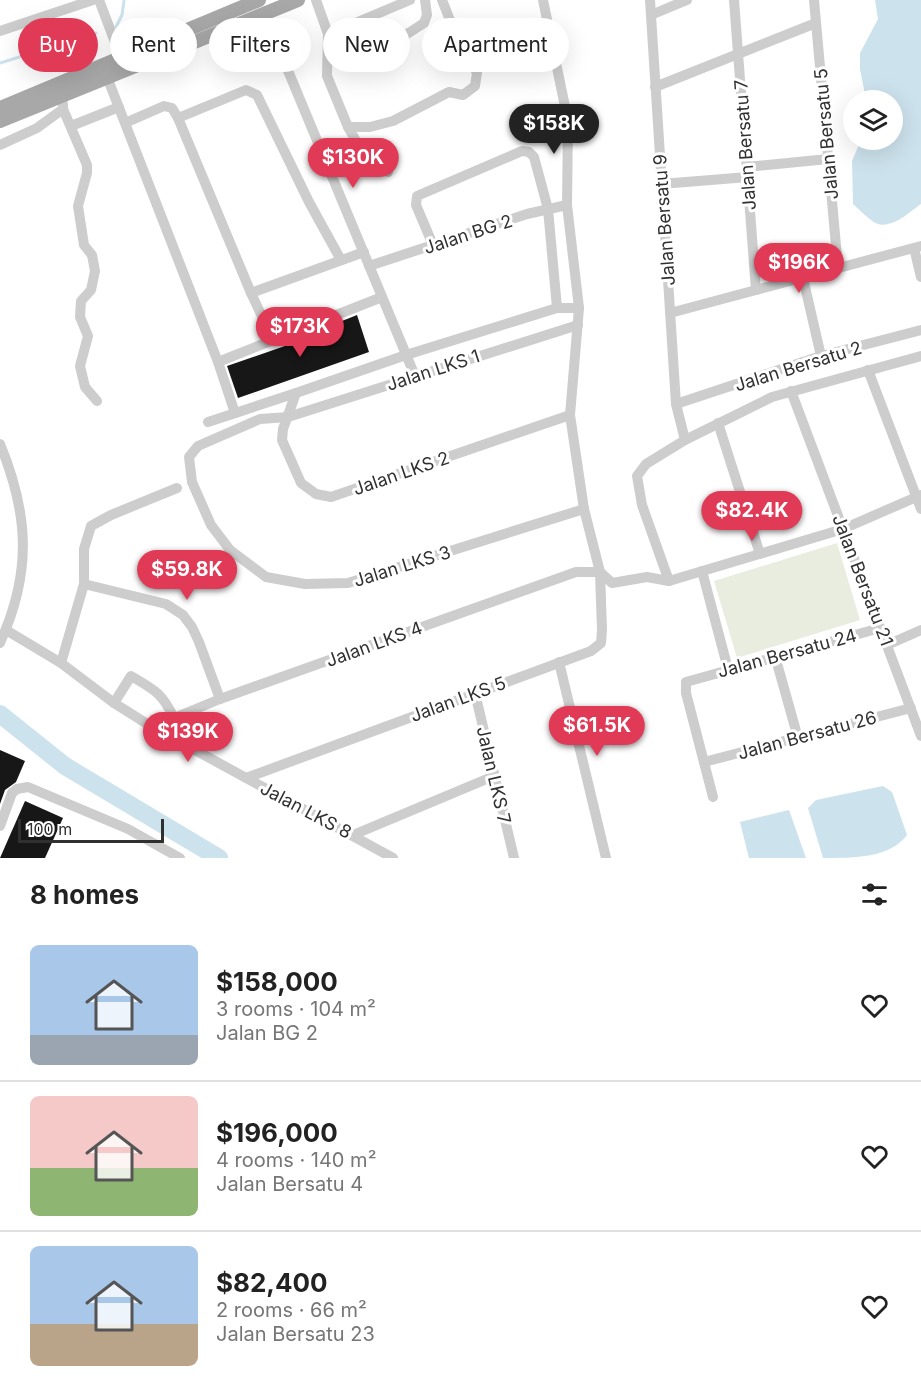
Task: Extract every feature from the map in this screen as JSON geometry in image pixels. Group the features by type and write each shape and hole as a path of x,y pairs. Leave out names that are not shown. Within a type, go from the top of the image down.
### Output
{"main road":[{"path":"197,26 259,0"},
{"path":"0,121 298,0"},
{"path":"0,108 110,63"}],"street":[{"path":"0,31 93,0"},
{"path":"99,0 110,29"},
{"path":"316,0 323,20"},
{"path":"366,18 410,0"},
{"path":"410,31 424,23 427,15 425,0"},
{"path":"348,127 370,127 393,120 438,96 449,92 463,95 475,86 477,73 461,48 442,0"},
{"path":"543,0 568,121 567,205 579,308 570,415 584,509 600,572 612,583 647,577 669,581 843,530 919,496"},
{"name":"Jalan Bersatu 9","path":"650,0 676,404 685,440"},
{"path":"651,15 687,0"},
{"name":"Jalan Bersatu 7","path":"734,0 756,290"},
{"name":"Jalan Bersatu 5","path":"814,0 838,268"},
{"path":"264,13 414,376"},
{"path":"655,87 816,23"},
{"path":"327,72 348,127 366,158 388,172"},
{"path":"107,77 218,362 235,413"},
{"path":"178,118 246,90 257,95 309,202 341,260"},
{"path":"64,95 63,110 87,165 87,174 78,206 84,245 92,255 95,271 91,290 81,301 80,317 88,336 80,366 85,387 97,402"},
{"path":"125,123 164,106 172,108 273,340"},
{"path":"70,126 119,107"},
{"path":"0,145 37,128 63,110"},
{"path":"433,245 416,205 417,196 522,151 530,152 534,157 548,209 557,308"},
{"path":"661,184 828,159"},
{"name":"Jalan BG 2","path":"369,266 527,214 567,205"},
{"path":"670,313 918,247 921,277"},
{"path":"251,293 363,252"},
{"path":"803,278 821,356"},
{"path":"218,362 382,297"},
{"path":"208,422 557,308 579,308"},
{"name":"Jalan LKS 1","path":"192,482 189,457 198,446 260,419 288,417 578,325"},
{"name":"Jalan Bersatu 2","path":"676,404 821,356 921,330"},
{"path":"669,581 642,505 637,476 646,464 685,440 754,404 791,391 921,356"},
{"path":"868,370 919,496 921,509"},
{"name":"Jalan Bersatu 21","path":"791,391 921,736"},
{"name":"Jalan LKS 2","path":"296,393 282,440 301,483 316,494 331,497 570,415"},
{"path":"718,423 760,554"},
{"path":"0,444 9,465 21,507 24,536 23,568 16,600 0,643"},
{"name":"Jalan LKS 3","path":"192,482 211,525 230,550 266,577 305,584 348,583 584,509"},
{"path":"61,663 84,584 84,549 91,526 111,515 177,488"},
{"path":"702,571 728,669"},
{"name":"Jalan LKS 4","path":"149,725 174,718 220,699 576,572 600,572"},
{"name":"Jalan LKS 5","path":"246,778 591,651 601,643 600,572"},
{"path":"84,584 166,604 183,615 199,642 220,699"},
{"name":"Jalan Bersatu 24","path":"704,762 686,693 686,682 880,628"},
{"name":"Jalan LKS 8","path":"6,630 61,663 114,703 149,725 393,858"},
{"path":"887,645 921,630"},
{"path":"774,657 798,738"},
{"path":"559,662 606,858"},
{"path":"114,703 131,676 152,688 165,700 174,718"},
{"name":"Jalan LKS 7","path":"474,693 514,858"},
{"name":"Jalan Bersatu 26","path":"704,762 911,708"},
{"path":"704,762 713,797"},
{"path":"353,835 495,776"},
{"path":"0,826 12,793 16,789 28,787 128,829 180,858"}],"shaded area":[{"path":"837,543 860,620 737,658 714,581"}],"water":[{"path":"875,0 921,0 921,204 897,221 884,225 871,220 853,204 852,161 857,150 903,150 903,90 864,90 860,69 860,53 878,19"},
{"path":"883,786 892,792 907,835 900,843 881,852 859,857 823,858 808,808 816,800"},
{"path":"789,810 806,858 749,858 740,822"}],"building":[{"path":"357,315 369,352 238,398 227,366 308,338 307,335"},
{"path":"0,750 25,761 16,782 5,790 0,804"},
{"path":"25,801 63,818 45,858 0,858"}],"waterway":[{"path":"120,18 124,1"},
{"path":"0,63 18,57"},
{"path":"0,714 65,766 219,858"}]}
